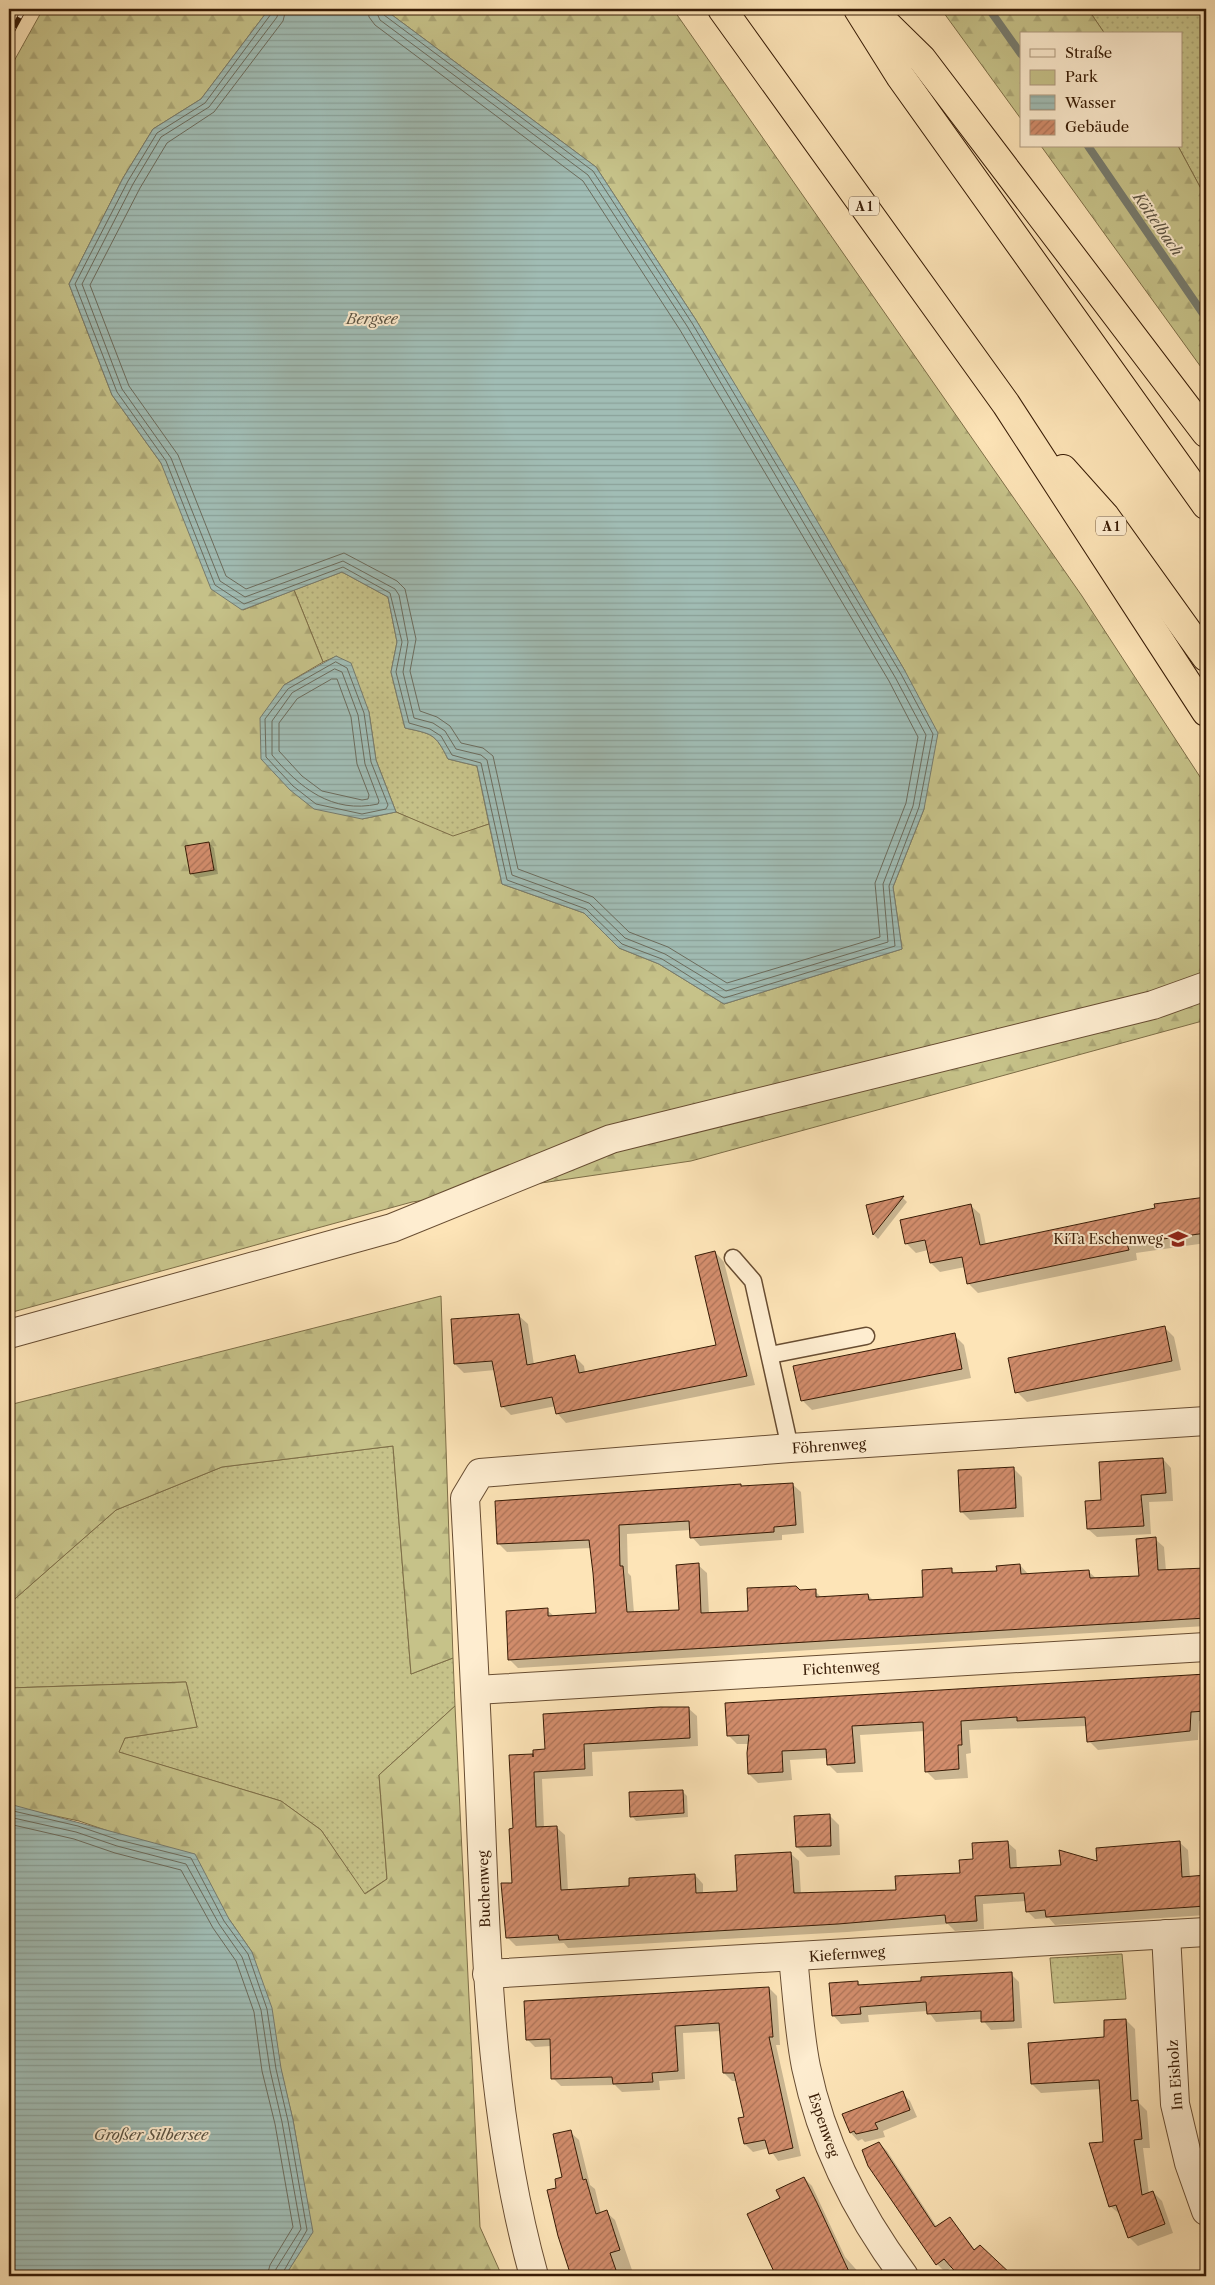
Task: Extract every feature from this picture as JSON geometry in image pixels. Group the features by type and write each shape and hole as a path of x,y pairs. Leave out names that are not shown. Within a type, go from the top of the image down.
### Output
{"highway":[{"name":"A 1","path":"722,9 1006,404 1104,516 1206,657"},
{"path":"858,9 900,76 1206,505"},
{"path":"870,9 922,59 1206,433"},
{"path":"1006,404 1206,712"}],"street":[{"path":"9,1334 392,1228 611,1140 1153,1005 1206,986"},
{"name":"Föhrenweg","path":"465,1498 480,1474 790,1448 1206,1421"},
{"name":"Buchenweg","path":"465,1498 476,1690 487,1974 501,2110 518,2221 534,2276"},
{"name":"Fichtenweg","path":"476,1690 1206,1647"},
{"name":"Kiefernweg","path":"487,1974 1206,1932"},
{"name":"Im Eisholz","path":"1166,1934 1175,2104 1189,2163 1206,2211"},
{"name":"Espenweg","path":"793,1957 806,2066 817,2112 848,2188 884,2249 904,2276"}],"lane":[{"path":"733,1258 753,1281 790,1448"},
{"path":"770,1355 866,1336"}],"green space":[{"path":"43,9 269,9 201,99 153,129 123,178 69,284 112,395 161,463 243,610 294,590 323,662 284,685 362,819 396,812 453,836 489,824 502,884 584,913 619,948 659,964 724,1004 902,949 893,887 924,809 905,671 696,320 596,167 384,9 673,9 1082,596 1206,786 1206,1020 691,1161 412,1202 9,1313 9,70"},
{"path":"941,9 1088,9 1104,32 1020,32 1020,118"},
{"path":"1088,9 1206,9 1206,198 1179,148 1182,148 1182,32 1104,32"},
{"path":"1042,148 1179,148 1206,198 1206,374"},
{"path":"342,572 388,597 397,642 391,672 405,728 432,736 440,744 448,759 477,766 489,824 453,837 396,812 376,760 369,712 337,656 323,662 294,590"},
{"path":"441,1296 453,1658 411,1674 393,1446 222,1467 116,1510 9,1604 9,1405"},
{"path":"393,1446 411,1674 453,1658 455,1706 379,1775 387,1879 364,1894 321,1830 281,1801 118,1752 125,1738 197,1727 186,1682 9,1688 9,1604 116,1510 222,1467"},
{"path":"186,1682 197,1727 125,1738 119,1752 281,1801 321,1830 365,1894 387,1879 379,1775 455,1706 480,2227 502,2276 285,2276 312,2232 293,2120 252,1952 229,1919 120,1835 79,1821 9,1806 9,1688"},
{"path":"1122,1954 1126,1999 1054,2003 1050,1958"}],"water":[{"name":"Bergsee","path":"269,9 384,9 596,167 696,320 799,490 905,671 938,733 924,809 893,887 902,949 724,1004 659,964 619,948 584,913 502,884 477,766 448,759 440,744 432,736 405,728 391,672 397,642 388,597 342,572 242,610 211,589 161,463 112,395 69,284 123,178 153,129 201,99"},
{"path":"336,656 351,663 369,712 376,760 396,812 362,819 314,809 290,790 261,759 260,718 284,685"},
{"name":"Großer Silbersee","path":"13,1805 195,1854 229,1919 252,1952 272,2008 281,2068 293,2120 313,2232 285,2276 9,2276 9,1806"}],"building":[{"path":"209,842 214,870 190,874 185,846"},
{"path":"904,1196 873,1235 866,1205"},
{"path":"1206,1197 1206,1233 1127,1244 1129,1250 967,1284 962,1257 930,1263 925,1240 905,1244 900,1220 971,1204 980,1245 1155,1208 1154,1204"},
{"path":"715,1251 747,1376 556,1414 552,1397 501,1407 492,1361 454,1364 451,1319 519,1314 527,1365 575,1355 579,1373 716,1345 695,1256"},
{"path":"1165,1326 1172,1361 1015,1393 1008,1358"},
{"path":"955,1333 962,1369 801,1401 793,1366"},
{"path":"1163,1458 1166,1493 1141,1495 1144,1526 1087,1529 1085,1501 1101,1500 1099,1462"},
{"path":"1014,1467 1016,1508 960,1512 958,1470"},
{"path":"793,1483 796,1525 774,1527 774,1532 690,1538 689,1521 619,1525 620,1566 623,1566 627,1612 679,1610 676,1565 699,1563 701,1613 748,1611 747,1588 796,1586 800,1590 816,1589 816,1597 868,1594 869,1600 923,1597 922,1570 952,1568 952,1573 997,1571 996,1566 1020,1564 1021,1574 1089,1570 1090,1578 1139,1576 1136,1539 1156,1537 1158,1570 1206,1568 1206,1618 508,1660 506,1611 548,1608 548,1616 596,1613 593,1573 589,1540 497,1544 495,1501 741,1484 741,1486"},
{"path":"1206,1674 1206,1711 1191,1712 1190,1731 1087,1742 1085,1717 1017,1721 1017,1717 961,1721 962,1745 958,1745 959,1769 925,1772 923,1722 852,1726 855,1763 827,1765 826,1749 782,1751 783,1772 748,1774 747,1753 749,1735 727,1736 725,1703"},
{"path":"689,1707 690,1738 584,1744 585,1769 534,1772 536,1827 557,1826 561,1890 629,1886 629,1878 695,1874 696,1893 737,1891 735,1855 791,1852 794,1893 896,1890 895,1876 960,1873 959,1860 973,1859 972,1843 1008,1841 1010,1868 1061,1865 1059,1850 1097,1861 1096,1848 1180,1841 1182,1877 1206,1875 1206,1906 1046,1917 1045,1910 1026,1912 1024,1893 975,1896 977,1921 946,1923 945,1915 838,1924 559,1940 558,1935 506,1938 501,1883 512,1883 509,1829 513,1828 509,1755 533,1754 533,1750 545,1749 543,1714"},
{"path":"683,1790 684,1813 630,1817 629,1792"},
{"path":"830,1814 831,1846 796,1847 794,1816"},
{"path":"1012,1972 1014,2021 981,2022 981,2011 927,2014 926,2002 860,2007 861,2014 832,2016 829,1983 858,1981 858,1985 921,1981 921,1977"},
{"path":"769,1987 773,2037 769,2037 793,2148 769,2154 765,2140 744,2144 738,2118 744,2117 734,2073 723,2073 719,2023 675,2026 678,2071 652,2073 653,2082 613,2084 612,2077 551,2079 550,2039 526,2040 524,2001"},
{"path":"1126,2019 1131,2101 1138,2100 1142,2139 1134,2140 1142,2195 1153,2191 1165,2224 1128,2238 1116,2205 1109,2207 1089,2143 1103,2142 1099,2080 1031,2084 1028,2043 1104,2037 1104,2020"},
{"path":"903,2091 910,2110 875,2123 878,2129 856,2134 854,2131 850,2133 842,2114"},
{"path":"571,2130 583,2180 586,2179 596,2214 607,2210 620,2250 610,2253 618,2276 571,2276 558,2236 547,2190 556,2188 555,2179 562,2177 553,2134"},
{"path":"879,2142 935,2227 950,2217 974,2250 980,2245 1013,2276 959,2276 944,2259 936,2265 868,2166 862,2150"},
{"path":"804,2177 851,2276 776,2276 747,2214 780,2198 776,2190"}],"waterway":[{"name":"Köttelbach","path":"989,9 1020,53"},
{"name":"Köttelbach","path":"1089,148 1206,318"}],"railway":[{"path":"9,37 24,9"}],"place":[{"name":"KiTa Eschenweg","path":"1178,1239"}]}
